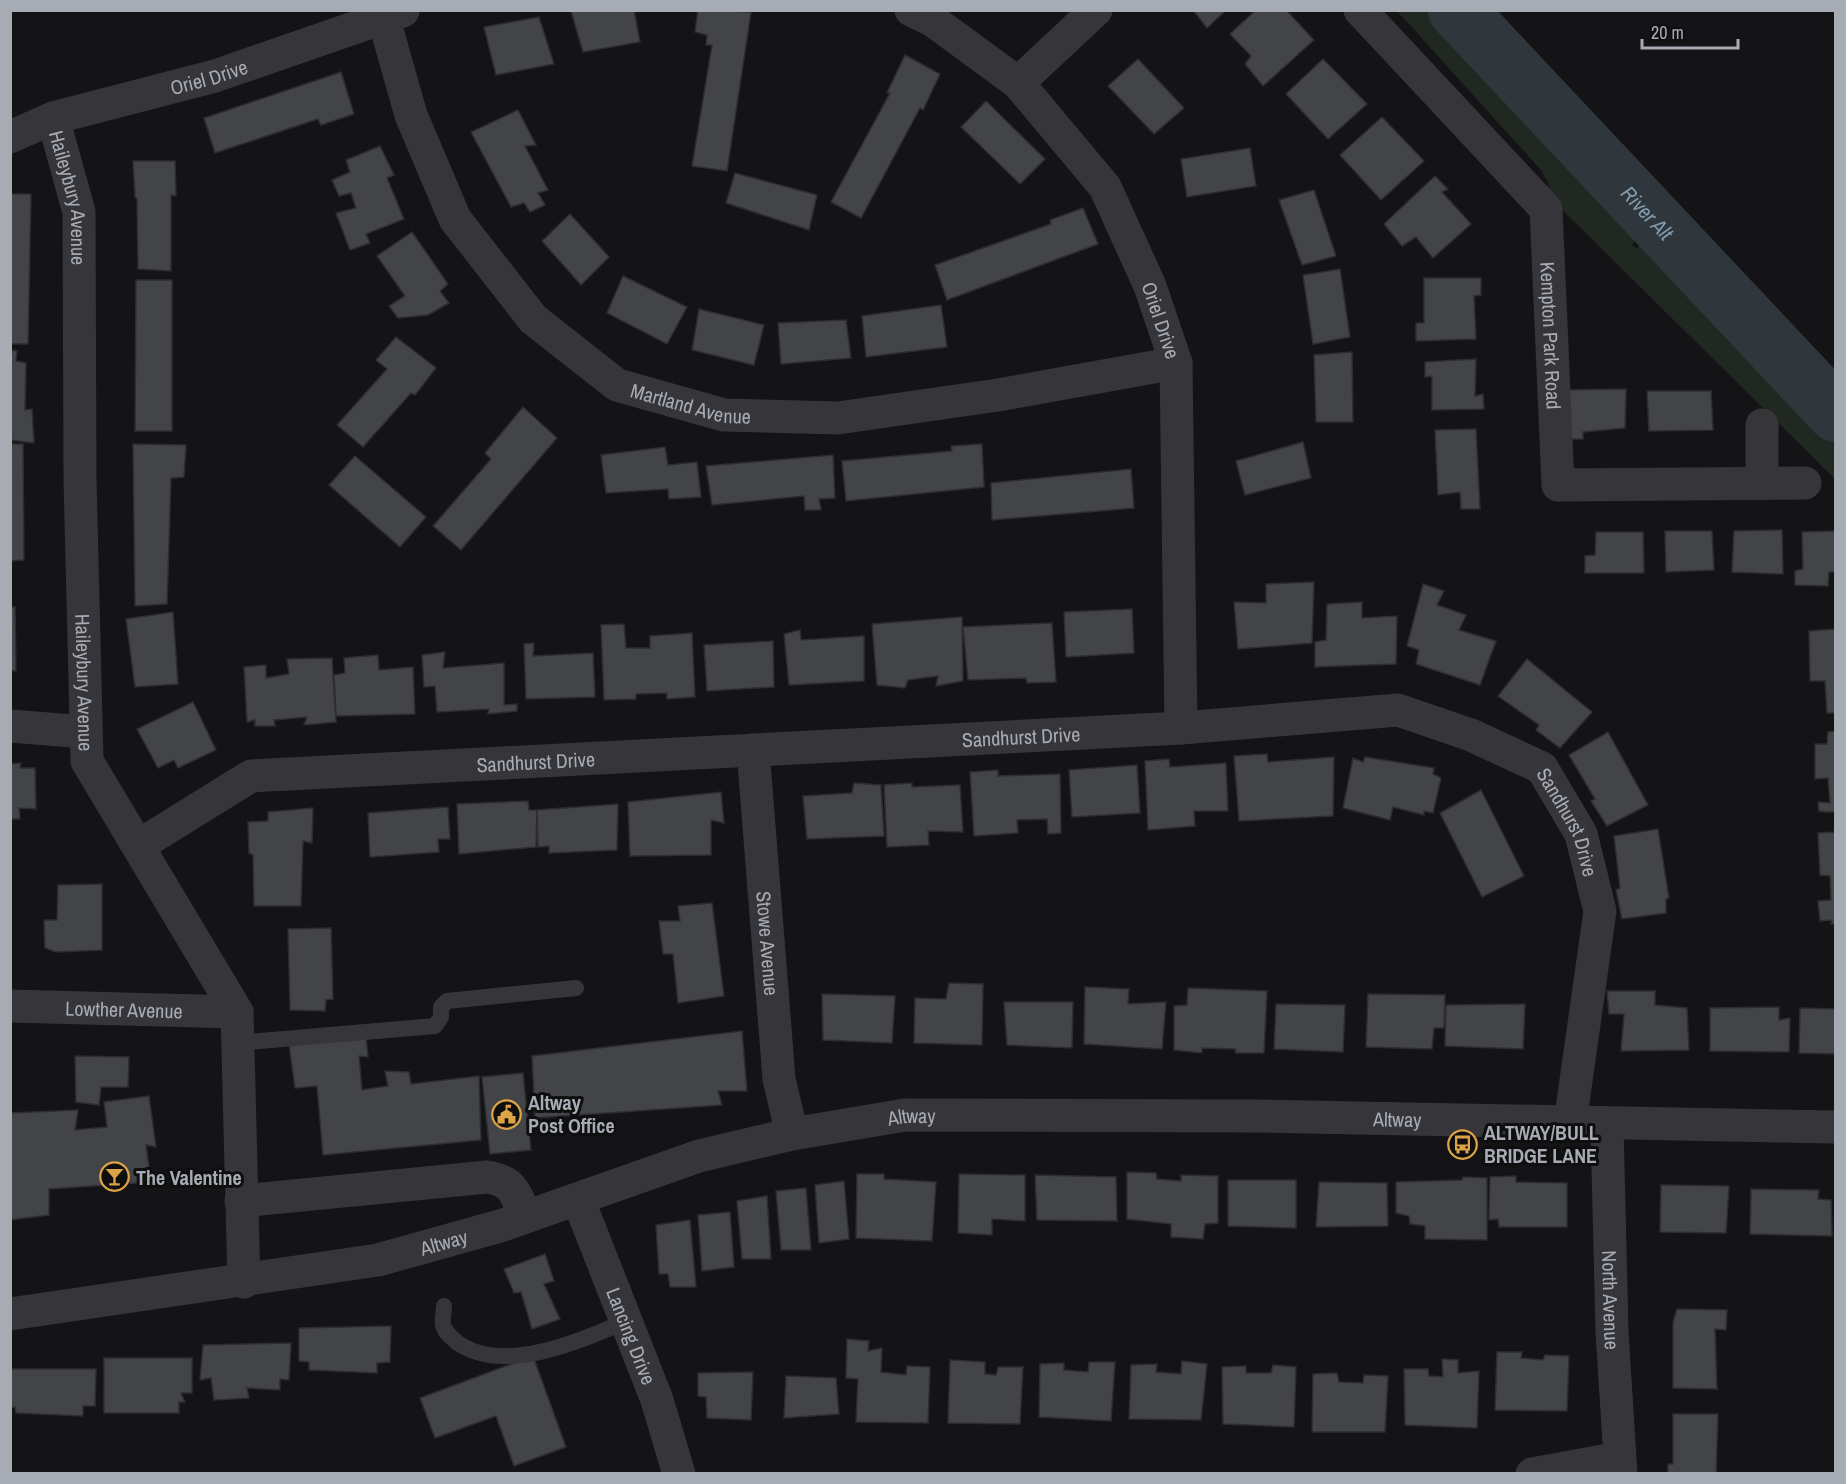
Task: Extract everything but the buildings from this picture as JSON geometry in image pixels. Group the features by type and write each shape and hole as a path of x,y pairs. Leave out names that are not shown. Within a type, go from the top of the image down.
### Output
{"street":[{"name":"Oriel Drive","path":"910,10 932,20 1018,82 1105,187 1150,286 1176,363 1181,728"},
{"path":"1018,82 1096,10"},
{"name":"Kempton Park Road","path":"1360,10 1546,209 1558,485 1805,483"},
{"name":"Oriel Drive","path":"10,137 53,118 215,76 394,13"},
{"name":"Martland Avenue","path":"394,13 411,115 456,219 532,319 617,385 724,415 838,418 998,395 1176,363"},
{"name":"Haileybury Avenue","path":"53,118 80,212 80,478 87,761 138,846 236,1028 244,1282"},
{"path":"1761,425 1762,483"},
{"name":"Sandhurst Drive","path":"138,846 251,776 1181,728 1398,710 1471,735 1542,768 1581,834 1600,911 1570,1123"},
{"path":"10,726 86,732"},
{"name":"Stowe Avenue","path":"753,750 779,1079 792,1134"},
{"name":"Lowther Avenue","path":"10,1006 236,1028"},
{"name":"Altway","path":"10,1314 244,1282 378,1260 525,1217 699,1156 792,1134 905,1115 1266,1116 1607,1124 1836,1126"},
{"name":"North Avenue","path":"1607,1124 1612,1332 1620,1466"},
{"path":"241,1201 486,1177 502,1179 512,1188 525,1217"},
{"name":"Lancing Drive","path":"578,1199 657,1400 679,1473"},
{"path":"1532,1473 1620,1466"}],"lane":[{"path":"236,1028 435,1026 441,1017 441,1007 447,1001 576,988"},
{"path":"444,1306 443,1326 450,1337 475,1353 511,1357 577,1343 626,1321"}],"shaded area":[{"path":"1397,11 1434,11 1642,230 1632,245 1637,249 1647,235 1835,434 1835,479 1551,199 1548,182 1540,169"}],"waterway":[{"name":"River Alt","path":"1457,10 1836,413"}],"place":[{"name":"Altway Post Office","path":"507,1114"},
{"name":"ALTWAY/BULL BRIDGE LANE","path":"1463,1144"},
{"name":"The Valentine","path":"115,1177"}]}
